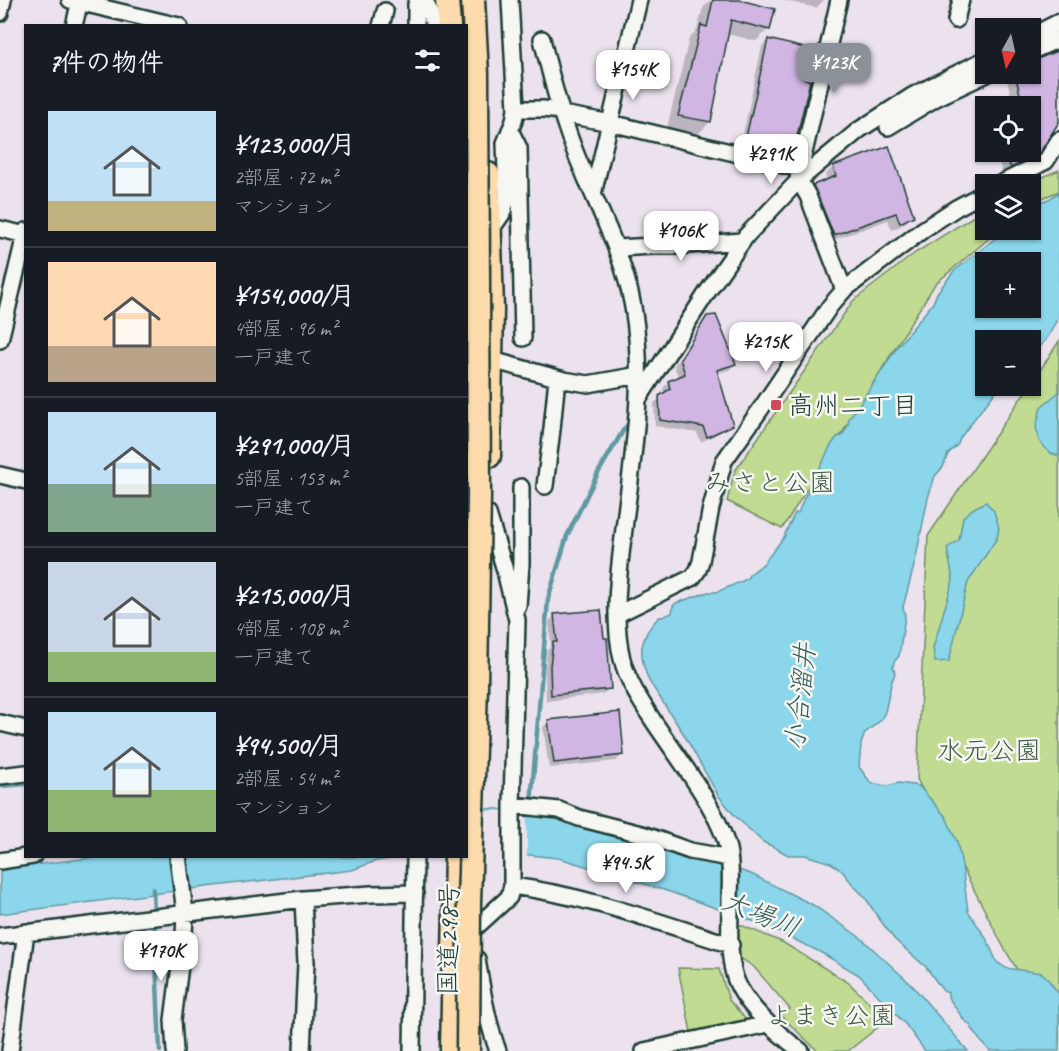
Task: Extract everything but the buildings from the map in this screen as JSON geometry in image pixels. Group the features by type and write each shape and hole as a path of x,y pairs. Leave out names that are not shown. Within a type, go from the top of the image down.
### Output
{"highway":[{"path":"447,0 448,24"},
{"path":"455,0 457,24"},
{"path":"468,1051 469,902 479,494 478,110 473,0"},
{"name":"国道298号","path":"475,1051 477,879 492,360 483,0"},
{"name":"国道298号","path":"444,1051 447,858"},
{"path":"452,1051 456,858"}],"street":[{"path":"0,13 3,0"},
{"path":"416,24 418,0"},
{"path":"425,0 434,24"},
{"path":"490,231 502,214 507,198 505,143 516,109 510,0"},
{"path":"594,194 639,0"},
{"path":"839,0 799,177 844,290"},
{"path":"956,20 961,0"},
{"path":"74,24 76,1 171,24"},
{"path":"1041,31 1059,22"},
{"path":"542,39 551,80 574,149 617,248 628,281 633,308 639,398 618,582 622,659 629,680 707,802 726,844 729,861 732,966 739,987 768,1024 801,1051"},
{"path":"1041,47 1059,39"},
{"path":"639,398 742,241 799,177 859,130 912,96 975,64"},
{"path":"888,127 936,98 975,80"},
{"path":"516,109 543,109 611,123 799,177"},
{"path":"510,130 519,148 523,338"},
{"path":"1021,174 1052,159 1059,140"},
{"path":"618,614 693,577 698,570 702,561 711,508 724,461 830,306 844,290 924,230 975,198"},
{"path":"0,229 24,233"},
{"path":"0,340 24,237"},
{"path":"617,248 742,241"},
{"path":"468,350 492,360 588,384 639,375"},
{"path":"545,486 557,378"},
{"path":"0,476 24,481"},
{"path":"476,927 509,897 512,886 512,805 517,621 521,564 521,487"},
{"path":"488,514 517,621"},
{"path":"0,723 24,729"},
{"path":"0,776 24,773"},
{"path":"512,805 559,810 579,818 645,835 729,861"},
{"path":"0,861 24,857"},
{"path":"175,1051 173,1020 185,913 178,858"},
{"path":"412,1051 415,858"},
{"path":"0,936 303,899 370,894 415,886"},
{"path":"512,886 568,895 603,904 731,945"},
{"path":"302,1051 306,963 303,899"},
{"path":"10,1051 26,932"},
{"path":"477,959 483,997 498,1051"},
{"path":"644,1051 768,1024"}],"green space":[{"path":"1059,170 1059,191 1041,199 1041,178"},
{"name":"みさと公園","path":"975,215 975,240 987,240 935,284 782,529 727,501 735,471 853,301 915,253"},
{"name":"水元公園","path":"1059,341 1059,1040 1003,946 917,779 928,536 1022,396 1041,396 1041,369"},
{"name":"よまき公園","path":"738,924 782,942 849,983 887,1020 848,1051 818,1051 780,1015 790,1009 754,967 739,957"},
{"path":"678,968 719,969 729,1000 749,1023 691,1032"}],"water":[{"name":"小合溜井","path":"1059,192 1059,318 1041,345 1041,330 975,330 975,396 992,396 960,438 958,444 948,454 943,467 935,476 903,607 905,616 899,656 894,662 895,673 885,712 881,720 865,733 861,744 859,767 871,783 887,786 899,783 919,786 946,817 957,842 968,911 986,938 997,962 1006,968 1042,973 1059,994 1059,1051 990,1051 964,1020 948,997 948,993 943,991 926,967 895,940 865,897 842,871 831,863 805,855 788,855 763,842 734,815 718,795 683,733 649,681 643,663 642,647 652,625 659,617 672,613 676,603 708,592 717,592 747,579 763,564 785,536 830,447 837,437 842,436 849,418 897,347 933,303 937,293 954,271 975,254 975,318 1041,318 1041,252 978,252 993,240 1041,240 1041,202"},
{"path":"1059,392 1059,456 1050,453 1039,441 1036,427 1041,407"},
{"path":"986,502 994,511 999,528 997,538 968,582 949,661 935,662 933,648 953,580 947,548 959,540 963,517"},
{"name":"大場川","path":"468,808 497,809 562,819 657,844 751,874 813,905 861,938 911,984 968,1051 925,1051 906,1025 859,975 820,952 764,925 670,892 559,858 499,852"},
{"path":"90,858 398,858 376,861 352,870 0,914 0,869"}],"pier":[{"path":"468,811 527,811 527,858 468,853"}],"waterway":[{"path":"531,804 548,599 567,536 598,473 624,429 632,420"},
{"path":"0,786 24,784"},
{"path":"153,889 160,1051"}],"place":[{"name":"高州二丁目","path":"776,405"}]}
